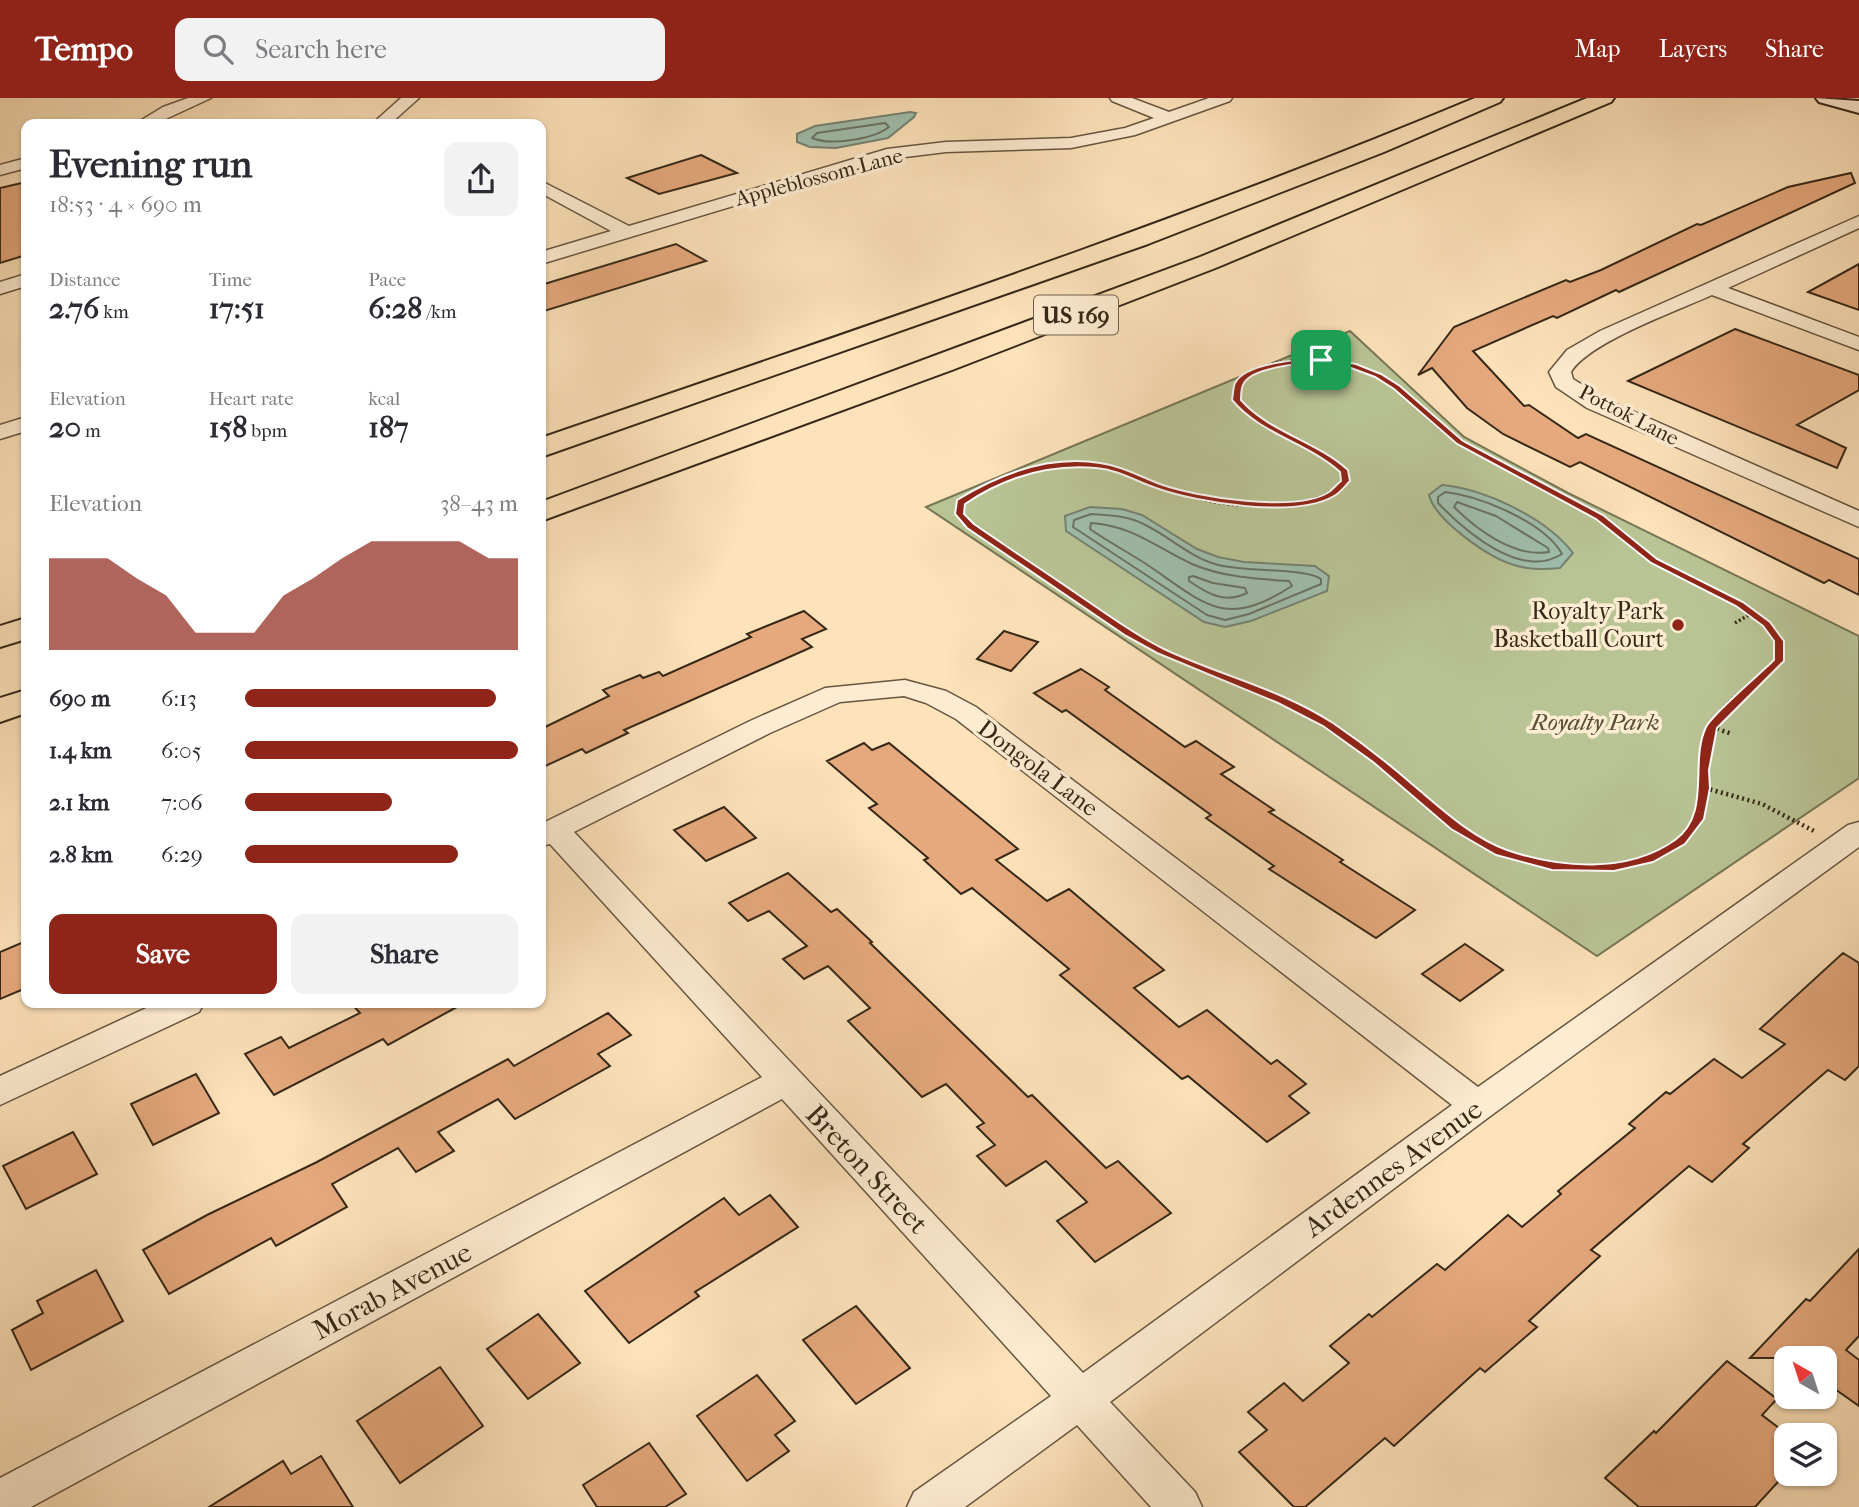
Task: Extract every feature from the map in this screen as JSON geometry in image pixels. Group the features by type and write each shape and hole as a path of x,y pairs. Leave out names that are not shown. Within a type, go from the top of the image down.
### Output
{"highway":[{"name":"US 169","path":"546,446 1188,221 1391,143 1493,98"},
{"name":"US 169","path":"546,510 1113,302 1361,202 1604,98"},
{"path":"0,638 21,630"},
{"path":"0,711 21,703"}],"street":[{"path":"152,119 202,98"},
{"path":"386,119 411,98"},
{"path":"1118,98 1169,118"},
{"name":"Appleblossom Lane","path":"546,256 887,154 946,147 1071,143 1129,132 1224,98"},
{"path":"1826,98 1859,107"},
{"path":"0,170 21,164"},
{"path":"546,189 627,232"},
{"name":"Pottok Lane","path":"1859,221 1607,335 1575,354 1564,363 1560,372 1564,382 1595,403 1859,520"},
{"path":"0,288 21,282"},
{"path":"1711,288 1859,344"},
{"path":"0,432 21,426"},
{"name":"Dongola Lane","path":"548,833 760,727 835,694 905,688 936,696 966,713 1460,1091 1476,1107"},
{"name":"Breton Street","path":"548,833 785,1082 1180,1507"},
{"name":"Ardennes Avenue","path":"929,1507 1081,1399 1476,1107 1850,839"},
{"path":"0,1091 176,1008"},
{"name":"Morab Avenue","path":"0,1501 785,1082"}],"path":[{"path":"1321,360 1353,366 1378,375 1397,388 1460,443 1567,497 1600,517 1654,561 1752,612 1767,624 1779,641 1779,661 1712,727 1703,770 1705,788 1698,819 1681,842 1649,859 1614,867 1552,866 1500,852 1455,826 1377,760 1327,724 1282,701 1161,651 1130,634 971,526 959,514 960,502 1014,475 1058,464 1098,465 1127,471 1157,486 1200,499 1257,504 1306,503 1332,494 1345,481 1345,471 1332,460 1249,414 1236,400 1238,384 1247,375 1291,361 1321,360"},
{"path":"1735,623 1752,612"},
{"path":"1712,727 1732,734"},
{"path":"1705,788 1762,804 1850,839"}],"green space":[{"name":"Royalty Park","path":"1350,331 1464,437 1568,493 1859,636 1859,778 1597,956 926,507"}],"water":[{"path":"916,113 914,117 888,138 836,148 810,147 797,142 797,134 815,126"},
{"path":"1442,485 1477,492 1514,507 1547,528 1573,553 1560,568 1554,569 1523,567 1501,560 1463,536 1433,505 1429,495"},
{"path":"1090,507 1122,509 1142,515 1197,549 1218,557 1244,562 1315,566 1329,576 1327,591 1251,621 1225,627 1204,622 1066,531 1065,516"}],"building":[{"path":"701,155 737,173 659,194 627,178"},
{"path":"1851,173 1855,183 1619,292 1616,290 1557,318 1553,316 1473,351 1524,406 1529,405 1578,438 1586,434 1859,559 1859,595 1829,580 1824,583 1580,462 1570,467 1503,434 1467,408 1432,368 1418,375 1454,327 1566,280 1570,282 1601,270 1697,224 1701,225 1788,187"},
{"path":"21,183 21,257 0,263 0,188"},
{"path":"676,244 706,261 546,310 546,283"},
{"path":"1859,264 1859,310 1808,292"},
{"path":"1735,329 1859,375 1859,390 1797,425 1846,448 1837,468 1628,381"},
{"path":"804,611 826,629 802,639 812,647 624,730 628,733 586,753 582,749 546,766 546,727 609,696 603,690 640,675 643,678 659,672 663,676 751,637 747,634"},
{"path":"1004,631 1038,642 1011,671 977,659"},
{"path":"1081,669 1109,687 1105,690 1185,747 1196,741 1234,767 1221,774 1274,810 1269,812 1343,860 1340,862 1415,910 1376,938 1269,869 1274,866 1206,818 1211,815 1066,710 1062,712 1034,693"},
{"path":"864,743 872,750 889,743 1018,849 996,860 1047,901 1069,889 1164,970 1134,988 1179,1027 1207,1010 1271,1064 1277,1060 1306,1084 1289,1096 1309,1113 1267,1142 1188,1076 1182,1079 1060,975 1069,969 972,888 961,894 924,860 928,858 869,808 877,804 827,761"},
{"path":"724,807 756,838 706,861 674,830"},
{"path":"788,873 831,912 837,909 1028,1097 1032,1095 1106,1168 1118,1161 1171,1213 1095,1262 1057,1221 1087,1202 1046,1161 1006,1186 977,1156 995,1145 977,1127 984,1123 946,1084 922,1097 848,1021 870,1008 828,966 804,979 783,959 807,946 769,911 748,921 729,903"},
{"path":"21,943 21,990 0,999 0,952"},
{"path":"1465,944 1503,970 1460,1001 1422,974"},
{"path":"1843,953 1859,963 1859,1066 1845,1080 1828,1070 1743,1144 1749,1148 1712,1182 1689,1166 1591,1250 1600,1256 1529,1321 1537,1327 1485,1372 1480,1368 1394,1446 1385,1438 1305,1507 1294,1507 1239,1452 1267,1430 1248,1412 1284,1383 1303,1401 1349,1363 1330,1346 1369,1314 1372,1317 1437,1264 1445,1270 1508,1215 1522,1227 1561,1194 1558,1191 1635,1128 1629,1124 1666,1092 1670,1094 1714,1059 1742,1078 1785,1044 1760,1029"},
{"path":"356,1008 455,1008 388,1045 383,1039 274,1095 245,1054 281,1037 289,1048 360,1013"},
{"path":"608,1013 631,1035 598,1054 610,1066 515,1119 498,1099 438,1132 454,1151 416,1172 398,1148 332,1184 347,1207 276,1246 271,1238 169,1294 143,1250 207,1215 317,1162 508,1059 514,1066"},
{"path":"196,1074 219,1113 153,1145 131,1104"},
{"path":"73,1132 97,1174 26,1209 3,1166"},
{"path":"770,1195 798,1227 695,1292 699,1296 629,1343 585,1291 724,1198 739,1215"},
{"path":"1859,1249 1859,1336 1846,1350 1859,1360 1859,1406 1838,1391 1838,1346 1774,1346 1774,1358 1750,1358 1806,1299 1810,1301"},
{"path":"96,1270 123,1321 31,1370 12,1330 43,1313 37,1301"},
{"path":"856,1306 910,1368 856,1404 803,1340"},
{"path":"538,1314 580,1363 528,1399 487,1349"},
{"path":"1727,1361 1774,1397 1774,1402 1762,1415 1774,1424 1774,1486 1755,1507 1639,1507 1605,1478 1654,1431 1656,1433"},
{"path":"440,1367 483,1426 400,1483 357,1421"},
{"path":"757,1375 795,1421 775,1435 789,1451 747,1481 697,1416"},
{"path":"649,1443 686,1494 665,1507 597,1507 583,1485"},
{"path":"321,1456 353,1507 209,1507 283,1461 291,1474"}],"place":[{"name":"Royalty Park Basketball Court","path":"1678,625"}],"route":[{"path":"1321,360 1353,366 1378,375 1397,388 1460,443 1567,497 1600,517 1654,561 1681,577 1740,604 1767,624 1779,641 1779,661 1735,701 1712,727 1707,740 1703,770 1705,788 1698,819 1681,842 1649,859 1614,867 1552,866 1500,852 1455,826 1377,760 1327,724 1282,701 1161,651 1130,634 971,526 959,514 960,502 982,489 1014,475 1058,464 1098,465 1127,471 1157,486 1200,499 1257,504 1306,503 1332,494 1345,481 1345,471 1332,460 1249,414 1236,400 1238,384 1247,375 1291,361 1321,360"}]}
